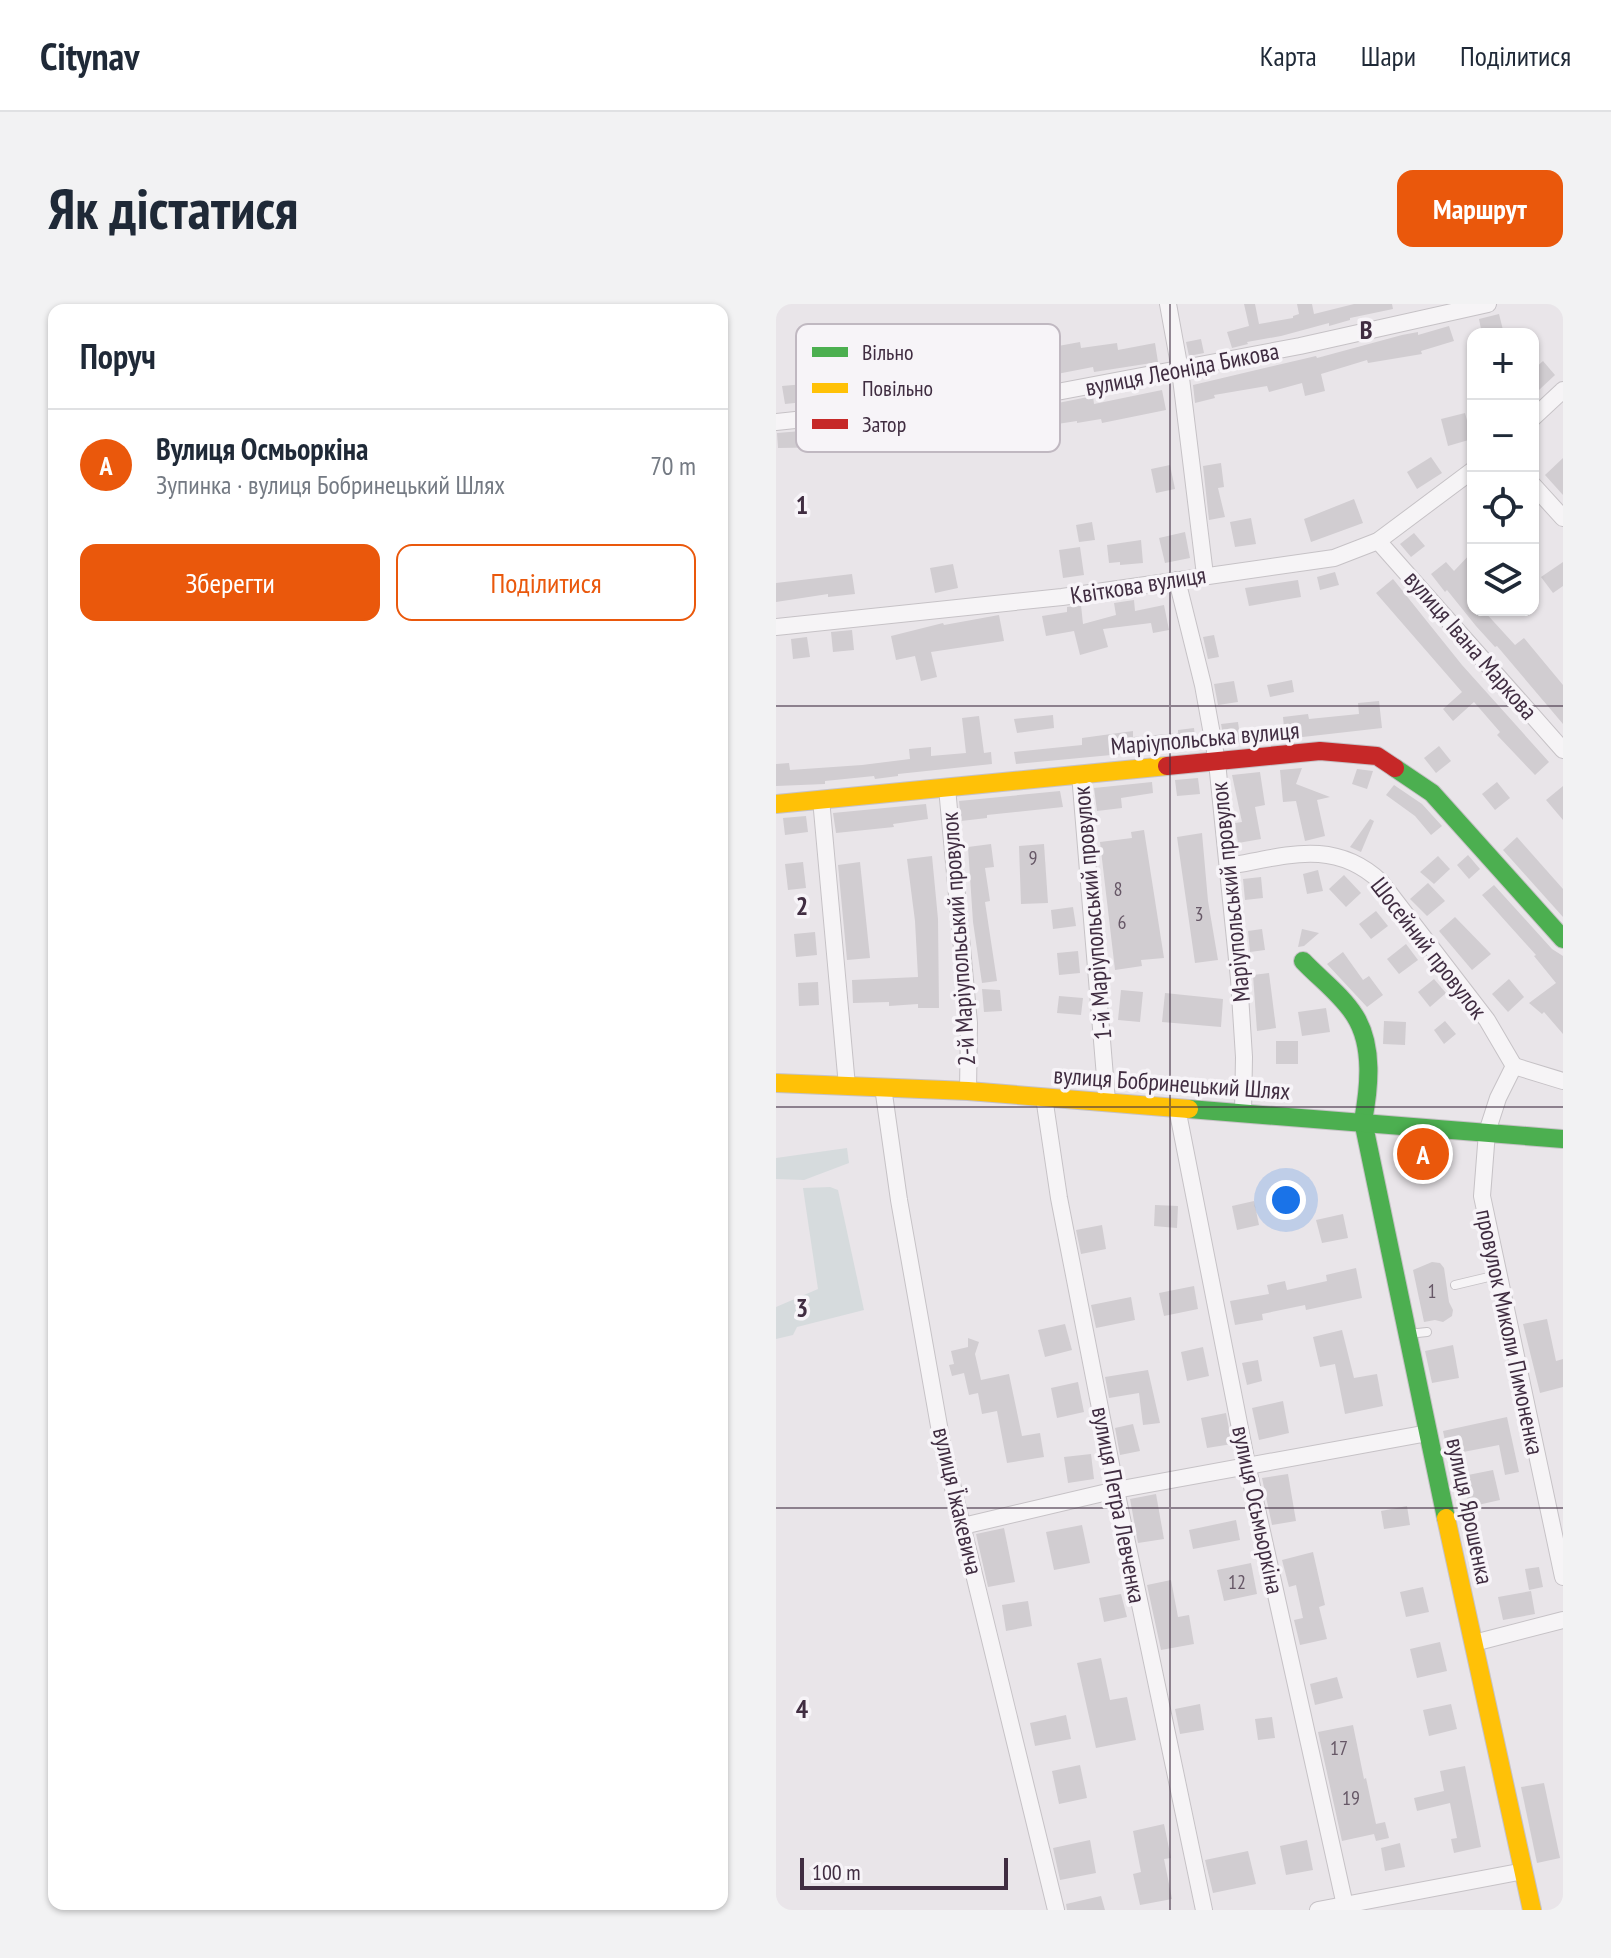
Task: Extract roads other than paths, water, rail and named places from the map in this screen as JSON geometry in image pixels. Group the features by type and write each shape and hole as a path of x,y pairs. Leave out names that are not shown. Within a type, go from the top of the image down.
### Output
{"street":[{"path":"1168,304 1180,370 1205,575"},
{"name":"вулиця Леоніда Бикова","path":"1060,391 1180,370 1488,304"},
{"path":"1539,412 1563,390"},
{"name":"вулиця Леоніда Бикова","path":"776,422 796,420"},
{"name":"Квіткова вулиця","path":"776,627 1062,597 1334,558 1378,541 1470,472"},
{"path":"1539,492 1563,518"},
{"name":"вулиця Івана Маркова","path":"1378,541 1563,750"},
{"name":"Маріупольський провулок","path":"1177,580 1203,685 1217,762 1229,866 1244,1057 1243,1113"},
{"name":"Маріупольська вулиця","path":"776,804 1320,751 1377,756 1432,793 1563,939"},
{"name":"1-й Маріупольський провулок","path":"1080,774 1107,1101"},
{"name":"2-й Маріупольський провулок","path":"947,788 969,1023 968,1091"},
{"path":"821,799 847,1086"},
{"name":"Шосейний провулок","path":"1229,866 1321,853 1338,856 1366,868 1381,882 1487,1020 1514,1066"},
{"name":"вулиця Ярошенка","path":"1303,961 1358,1019 1368,1064 1367,1103 1363,1121 1406,1334 1532,1910"},
{"path":"1514,1066 1563,1081"},
{"name":"провулок Миколи Пимоненка","path":"1514,1066 1498,1098 1487,1132 1482,1196 1563,1577"},
{"name":"вулиця Бобринецький Шлях","path":"776,1083 968,1091 1563,1139"},
{"name":"вулиця Їжакевича","path":"883,1087 899,1200 942,1443 1056,1910"},
{"name":"вулиця Петра Левченка","path":"1044,1097 1059,1198 1116,1490 1204,1910"},
{"name":"вулиця Осьмьоркіна","path":"1177,1108 1247,1464 1346,1907"},
{"path":"963,1526 1116,1490 1428,1433"},
{"path":"1474,1643 1563,1620"},
{"path":"1318,1910 1524,1871"}],"lane":[{"path":"1455,1285 1497,1275"},
{"path":"1406,1334 1427,1332"}],"place":[{"name":"Вулиця Осмьоркіна","path":"1423,1154"}]}
